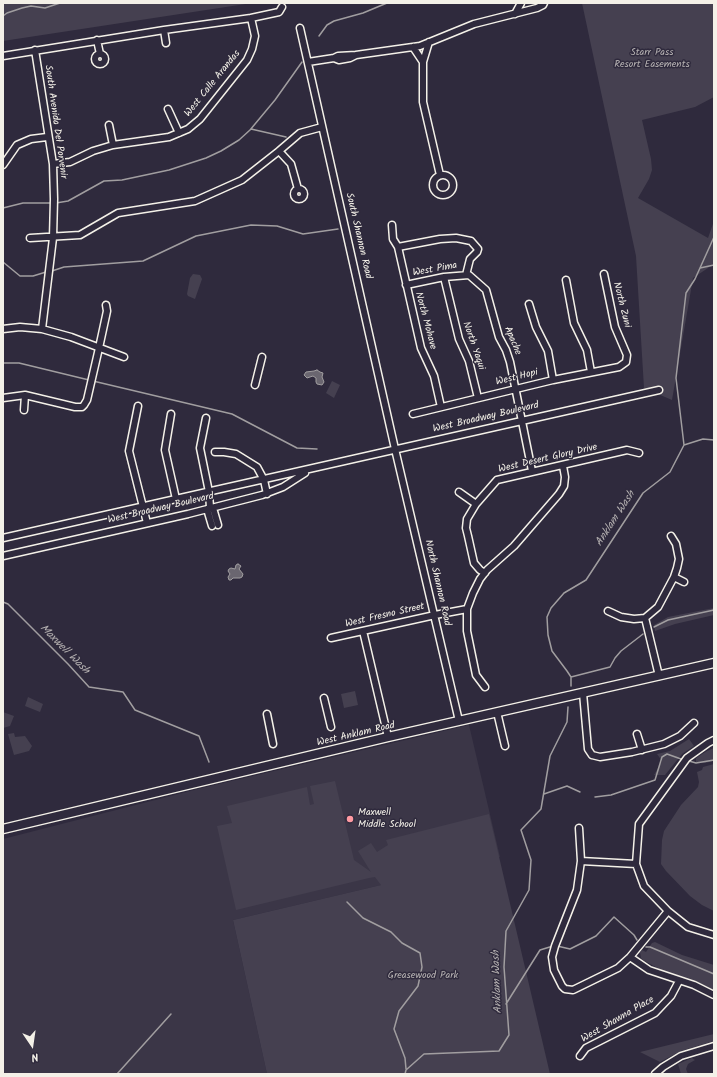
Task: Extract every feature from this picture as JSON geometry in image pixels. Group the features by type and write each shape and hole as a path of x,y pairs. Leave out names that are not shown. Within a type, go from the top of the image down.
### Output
{"main road":[{"name":"West Anklam Road","path":"3,829 388,737 714,663"}],"street":[{"path":"515,14 521,3"},
{"path":"308,62 334,58 339,60 356,55 414,47 474,24 537,8 544,5 544,3"},
{"path":"3,56 98,40 251,18 279,12 282,7"},
{"name":"West Calle Arandas","path":"52,164 70,162 93,151 113,145 170,137 188,129 200,119 247,60 252,49 255,36 251,18"},
{"name":"South Shannon Road","path":"300,28 395,449"},
{"path":"164,30 166,43"},
{"path":"98,40 100,54"},
{"path":"429,42 423,62 424,102 440,175"},
{"path":"414,47 423,62"},
{"name":"South Avenida Del Porvenir","path":"35,50 52,164 54,199 53,238 42,329"},
{"name":"West Calle Arandas","path":"168,109 179,134"},
{"path":"109,125 113,145"},
{"path":"30,238 80,236 118,213 195,201 242,180 300,133 322,127"},
{"path":"3,165 17,145 30,139 48,136"},
{"path":"279,151 291,164 298,189"},
{"name":"North Mohave","path":"392,225 393,239 398,247 420,348 434,376 441,407"},
{"path":"398,247 440,239 456,238 471,241 478,248 477,252 470,259 466,275"},
{"name":"North Zuni","path":"604,274 615,327 627,355 626,362"},
{"name":"West Pima","path":"406,285 444,277 468,275 486,290"},
{"name":"North Yaqui","path":"444,277 459,339 471,368 478,398"},
{"path":"566,280 567,292 574,323 587,350 591,372"},
{"name":"Apache","path":"486,290 499,337 510,362 532,471"},
{"path":"529,304 536,327 548,351 553,380"},
{"path":"3,398 24,395 75,408 85,408 107,311 106,305"},
{"path":"3,330 20,327 42,329 71,337 124,357"},
{"path":"255,385 262,357"},
{"name":"West Hopi","path":"413,414 553,380 619,367 626,362"},
{"name":"West Broadway Boulevard","path":"3,538 659,390"},
{"path":"24,395 24,410"},
{"path":"138,406 128,451 146,523"},
{"path":"171,414 165,450 176,498"},
{"path":"206,418 200,448 209,492 210,508 215,526"},
{"name":"North Shannon Road","path":"395,449 459,721"},
{"name":"West Desert Glory Drive","path":"485,573 474,563 466,528 467,519 476,504 498,480 627,450 639,453"},
{"path":"215,452 236,454 258,467 264,480 267,494"},
{"path":"485,688 476,675 467,631 467,609 473,593 485,573 514,546 559,494 564,486 565,477 563,466"},
{"name":"West Broadway Boulevard","path":"3,556 267,494 283,487 298,476 318,467"},
{"path":"459,492 476,504"},
{"path":"608,611 621,617 634,619 645,618 658,607 674,577 679,559 676,544 671,536"},
{"path":"674,577 684,582"},
{"name":"West Fresno Street","path":"331,638 467,609"},
{"path":"645,618 659,676"},
{"path":"363,631 388,737"},
{"path":"583,693 588,749 591,757 600,757 642,750 664,744 674,740 694,723"},
{"path":"324,698 331,727"},
{"path":"497,712 505,746"},
{"path":"267,714 273,744"},
{"path":"638,734 642,750"},
{"path":"714,740 687,758 681,764 638,824 636,864 644,886 668,911 688,927 714,935"},
{"path":"704,746 714,744"},
{"path":"579,828 580,861 577,890 552,957 554,970 564,990 576,988 618,968 630,957 668,911"},
{"path":"580,861 636,864"},
{"path":"630,957 649,970 694,985 714,995"},
{"name":"West Shawna Place","path":"580,1056 586,1048 654,1013 671,996 679,981"},
{"path":"655,1074 663,1067 681,1056 714,1046"}],"shaded area":[{"path":"317,370 323,373 322,377 324,382 322,385 317,384 316,378 313,376 307,378 304,375 306,372"},
{"path":"238,564 241,566 239,569 243,574 242,577 229,580 229,569 235,569 236,565"},
{"path":"469,725 500,857 233,920 267,1074 3,1074 3,839 202,788"}],"green space":[{"path":"3,3 252,3 3,41"},
{"name":"Starr Pass Resort Easements","path":"582,3 714,3 714,97 695,107 642,120 652,170 649,179 638,198 708,238 714,221 714,264 693,278 672,400 644,388 636,256"},
{"path":"193,274 200,275 202,279 195,299 187,294 190,278"},
{"path":"332,381 340,385 334,398 326,393"},
{"path":"714,608 714,615 675,624 655,631 654,625 668,617"},
{"path":"355,691 358,705 344,708 341,694"},
{"path":"28,697 43,704 40,712 25,706"},
{"path":"3,712 14,716 10,726 3,728"},
{"path":"14,733 15,737 25,736 32,746 29,751 14,755 8,734"},
{"path":"689,739 694,746 682,754 665,775 654,775 662,761 657,754 670,751"},
{"path":"714,748 714,761 705,763 696,762 696,758"},
{"path":"714,764 714,911 702,905 690,896 661,864 664,831 681,805 698,787 699,782 697,772 702,770 703,767"},
{"name":"Greasewood Park","path":"335,781 354,860 371,872 358,851 371,843 377,852 388,845 386,840 489,814 550,1074 267,1074 233,920 381,885 375,877 369,878 236,910 217,826 232,823 227,806 307,787 310,805 314,804 310,786"},
{"path":"655,942 682,955 714,965 714,990 691,979 663,971 643,960 640,952 642,950 646,952 652,943"},
{"path":"714,1034 714,1041 681,1051 660,1062 640,1052"},
{"path":"692,1058 695,1060 688,1064 686,1069 688,1074 681,1074 678,1064"}],"waterway":[{"path":"3,16 7,13 22,8 31,6 45,8 60,3"},
{"path":"319,36 327,25 334,21 363,13 387,3"},
{"path":"56,203 68,201 104,181 122,180 169,170 206,158 221,151 239,140 250,130 275,100 302,62"},
{"path":"251,129 286,137"},
{"path":"3,208 23,203 53,203"},
{"path":"52,271 64,267 143,261 196,236 251,225 277,226 303,234 338,229"},
{"name":"Anklam Wash","path":"571,686 571,677 552,651 548,635 547,617 551,608 564,593 586,580 643,493 670,472 684,445 676,378 686,293 695,279 714,237"},
{"path":"3,262 20,276 33,276 46,272"},
{"path":"700,268 714,265"},
{"path":"3,363 19,363 89,380"},
{"path":"93,381 232,414 297,448 317,449"},
{"path":"684,445 703,439 714,440"},
{"name":"Maxwell Wash","path":"3,602 8,604 89,687 123,692 135,710 199,736 209,762"},
{"path":"654,627 668,620 714,610"},
{"path":"571,677 610,667 621,651 643,634"},
{"name":"Anklam Wash","path":"405,1074 406,1070 424,1054 499,1051 509,1035 504,967 506,931 529,890 531,860 521,830 541,809 550,756 567,722 568,707"},
{"path":"595,797 611,795 655,780 662,757 667,754 681,759"},
{"path":"689,761 696,763 714,760"},
{"path":"544,794 567,786 580,792"},
{"path":"347,902 363,918 391,932 402,943 420,953 422,967 418,986 399,1011 394,1029 405,1058 406,1069"},
{"path":"557,946 570,949 596,936 614,917 634,935 637,940"},
{"path":"506,1004 540,950 553,946"},
{"path":"646,947 650,947 714,974"},
{"path":"117,1074 171,1014"}],"place":[{"name":"Maxwell Middle School","path":"350,819"}]}
